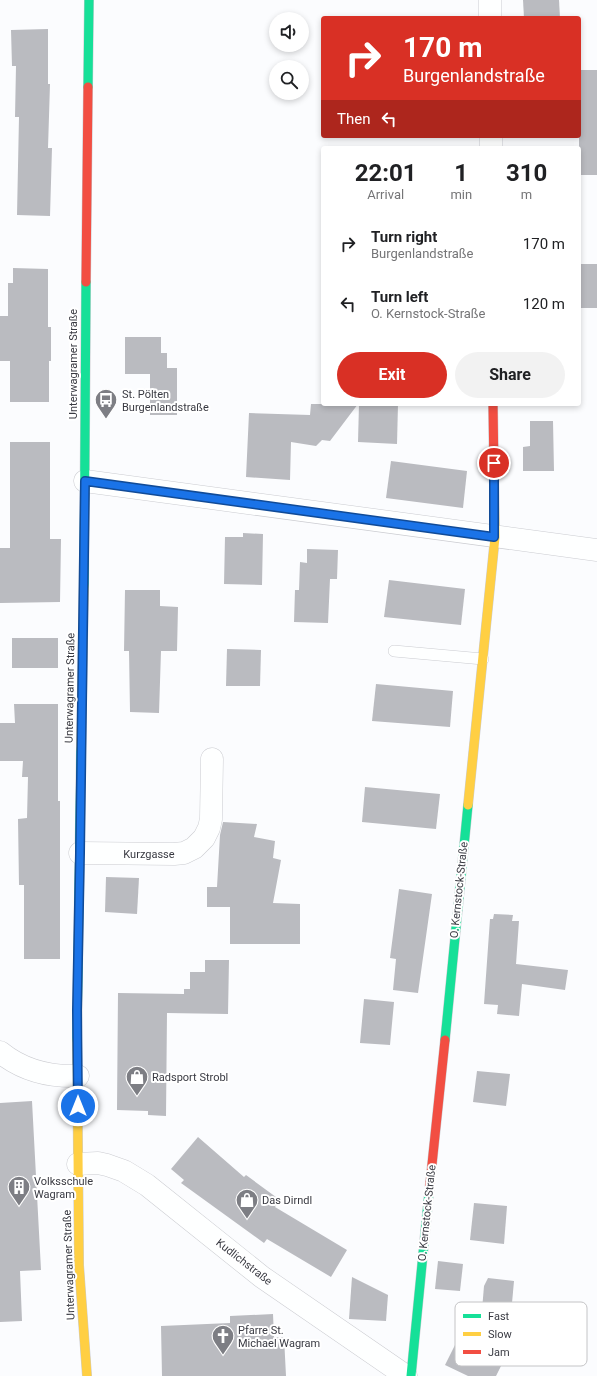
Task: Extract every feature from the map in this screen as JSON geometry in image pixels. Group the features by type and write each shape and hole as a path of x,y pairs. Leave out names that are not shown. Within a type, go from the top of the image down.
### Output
{"street":[{"name":"Unterwagramer Straße","path":"86,1376 79,1265 77,1010 85,481 89,0"},
{"path":"490,0 490,16"},
{"name":"O. Kernstock-Straße","path":"411,1376 494,537 493,406"},
{"path":"85,481 597,550"},
{"name":"Kurzgasse","path":"80,853 174,854 188,852 194,848 204,838 210,824 212,759"},
{"path":"0,1052 19,1065 43,1073 54,1076 78,1076"},
{"name":"Kudlichstraße","path":"78,1164 98,1163 107,1165 124,1171 147,1185 262,1277 406,1376"}],"lane":[{"path":"394,651 482,658"}],"building":[{"path":"523,0 559,0 560,16 524,16"},
{"path":"48,29 48,84 50,84 48,148 52,148 50,216 17,215 19,117 15,117 16,66 12,66 11,30"},
{"path":"581,70 597,70 597,175 581,175 581,146 579,146 579,138 581,138"},
{"path":"581,264 597,264 597,308 581,308"},
{"path":"13,268 48,269 48,327 51,327 49,402 10,402 10,361 0,361 0,316 8,316 8,283 13,283"},
{"path":"125,337 161,337 161,353 167,353 167,368 177,368 177,415 150,415 150,374 125,374"},
{"path":"311,404 321,404 321,406 356,406 330,441 322,440 316,446 291,442 290,480 246,477 249,413 310,415"},
{"path":"359,406 398,406 397,444 358,442"},
{"path":"530,421 553,421 554,471 523,471 523,447 530,446"},
{"path":"10,442 50,442 50,539 61,539 60,602 0,603 0,548 10,548"},
{"path":"391,461 467,471 463,508 386,498"},
{"path":"243,533 263,534 262,585 224,584 225,537 243,537"},
{"path":"307,549 338,550 337,579 330,579 328,623 294,622 295,590 299,590 300,562 307,563"},
{"path":"389,580 465,589 461,625 384,617"},
{"path":"125,590 160,590 160,606 178,607 177,651 161,651 159,713 130,712 129,651 124,651"},
{"path":"12,638 58,638 58,668 12,668"},
{"path":"227,649 261,650 260,686 226,686"},
{"path":"376,684 453,691 450,727 372,721"},
{"path":"14,704 58,704 58,801 60,801 60,959 24,959 24,885 19,885 18,819 27,818 28,777 22,777 23,761 0,761 0,723 15,723"},
{"path":"365,787 440,794 436,829 362,822"},
{"path":"223,822 257,824 254,837 275,841 273,858 281,860 273,903 300,904 300,944 230,944 230,907 207,907 207,887 217,887 220,835"},
{"path":"106,877 139,878 137,914 105,912"},
{"path":"399,889 432,894 418,993 393,990 396,959 390,958"},
{"path":"494,914 513,915 512,921 519,921 516,964 568,970 565,990 522,984 519,1016 497,1014 498,1005 484,1004 490,919 493,919"},
{"path":"205,960 229,960 228,1014 167,1013 166,1116 148,1115 148,1111 117,1110 118,993 184,994 184,989 190,989 190,972 205,972"},
{"path":"364,999 394,1002 390,1045 360,1043"},
{"path":"477,1071 510,1074 506,1106 473,1102"},
{"name":"Volksschule Wagram","path":"32,1101 41,1270 20,1271 22,1321 0,1322 0,1103"},
{"path":"198,1137 244,1177 246,1175 280,1200 275,1207 347,1250 331,1277 267,1239 264,1243 181,1183 184,1180 171,1169"},
{"path":"474,1203 507,1206 504,1244 470,1240"},
{"path":"438,1261 463,1264 460,1291 435,1289"},
{"path":"352,1277 388,1295 386,1321 349,1319"},
{"path":"488,1278 514,1281 512,1302 483,1302 484,1286"},
{"name":"Pfarre St. Michael Wagram","path":"273,1314 274,1337 284,1337 286,1376 162,1376 161,1326 230,1323 230,1316"},
{"path":"455,1345 455,1366 501,1366 496,1376 468,1376 445,1365"}],"traffic: fast":[{"path":"88,87 89,0"},
{"path":"84,586 86,282"},
{"path":"77,1040 81,749"},
{"path":"445,1040 468,805"},
{"path":"411,1376 429,1193"}],"traffic: slow":[{"path":"468,805 495,537 494,473"},
{"path":"81,749 84,586"},
{"path":"77,1040 79,1265 87,1376"}],"traffic: jam":[{"path":"86,282 88,87"},
{"path":"493,406 494,473"},
{"path":"429,1193 445,1040"}],"place":[{"name":"St. Pölten Burgenlandstraße","path":"106,420"},
{"name":"Radsport Strobl","path":"137,1096"},
{"name":"Volksschule Wagram","path":"19,1206"},
{"name":"Das Dirndl","path":"247,1220"},
{"name":"Pfarre St. Michael Wagram","path":"223,1356"}],"route":[{"path":"78,1106 77,1010 85,481 494,537 494,463"}]}
